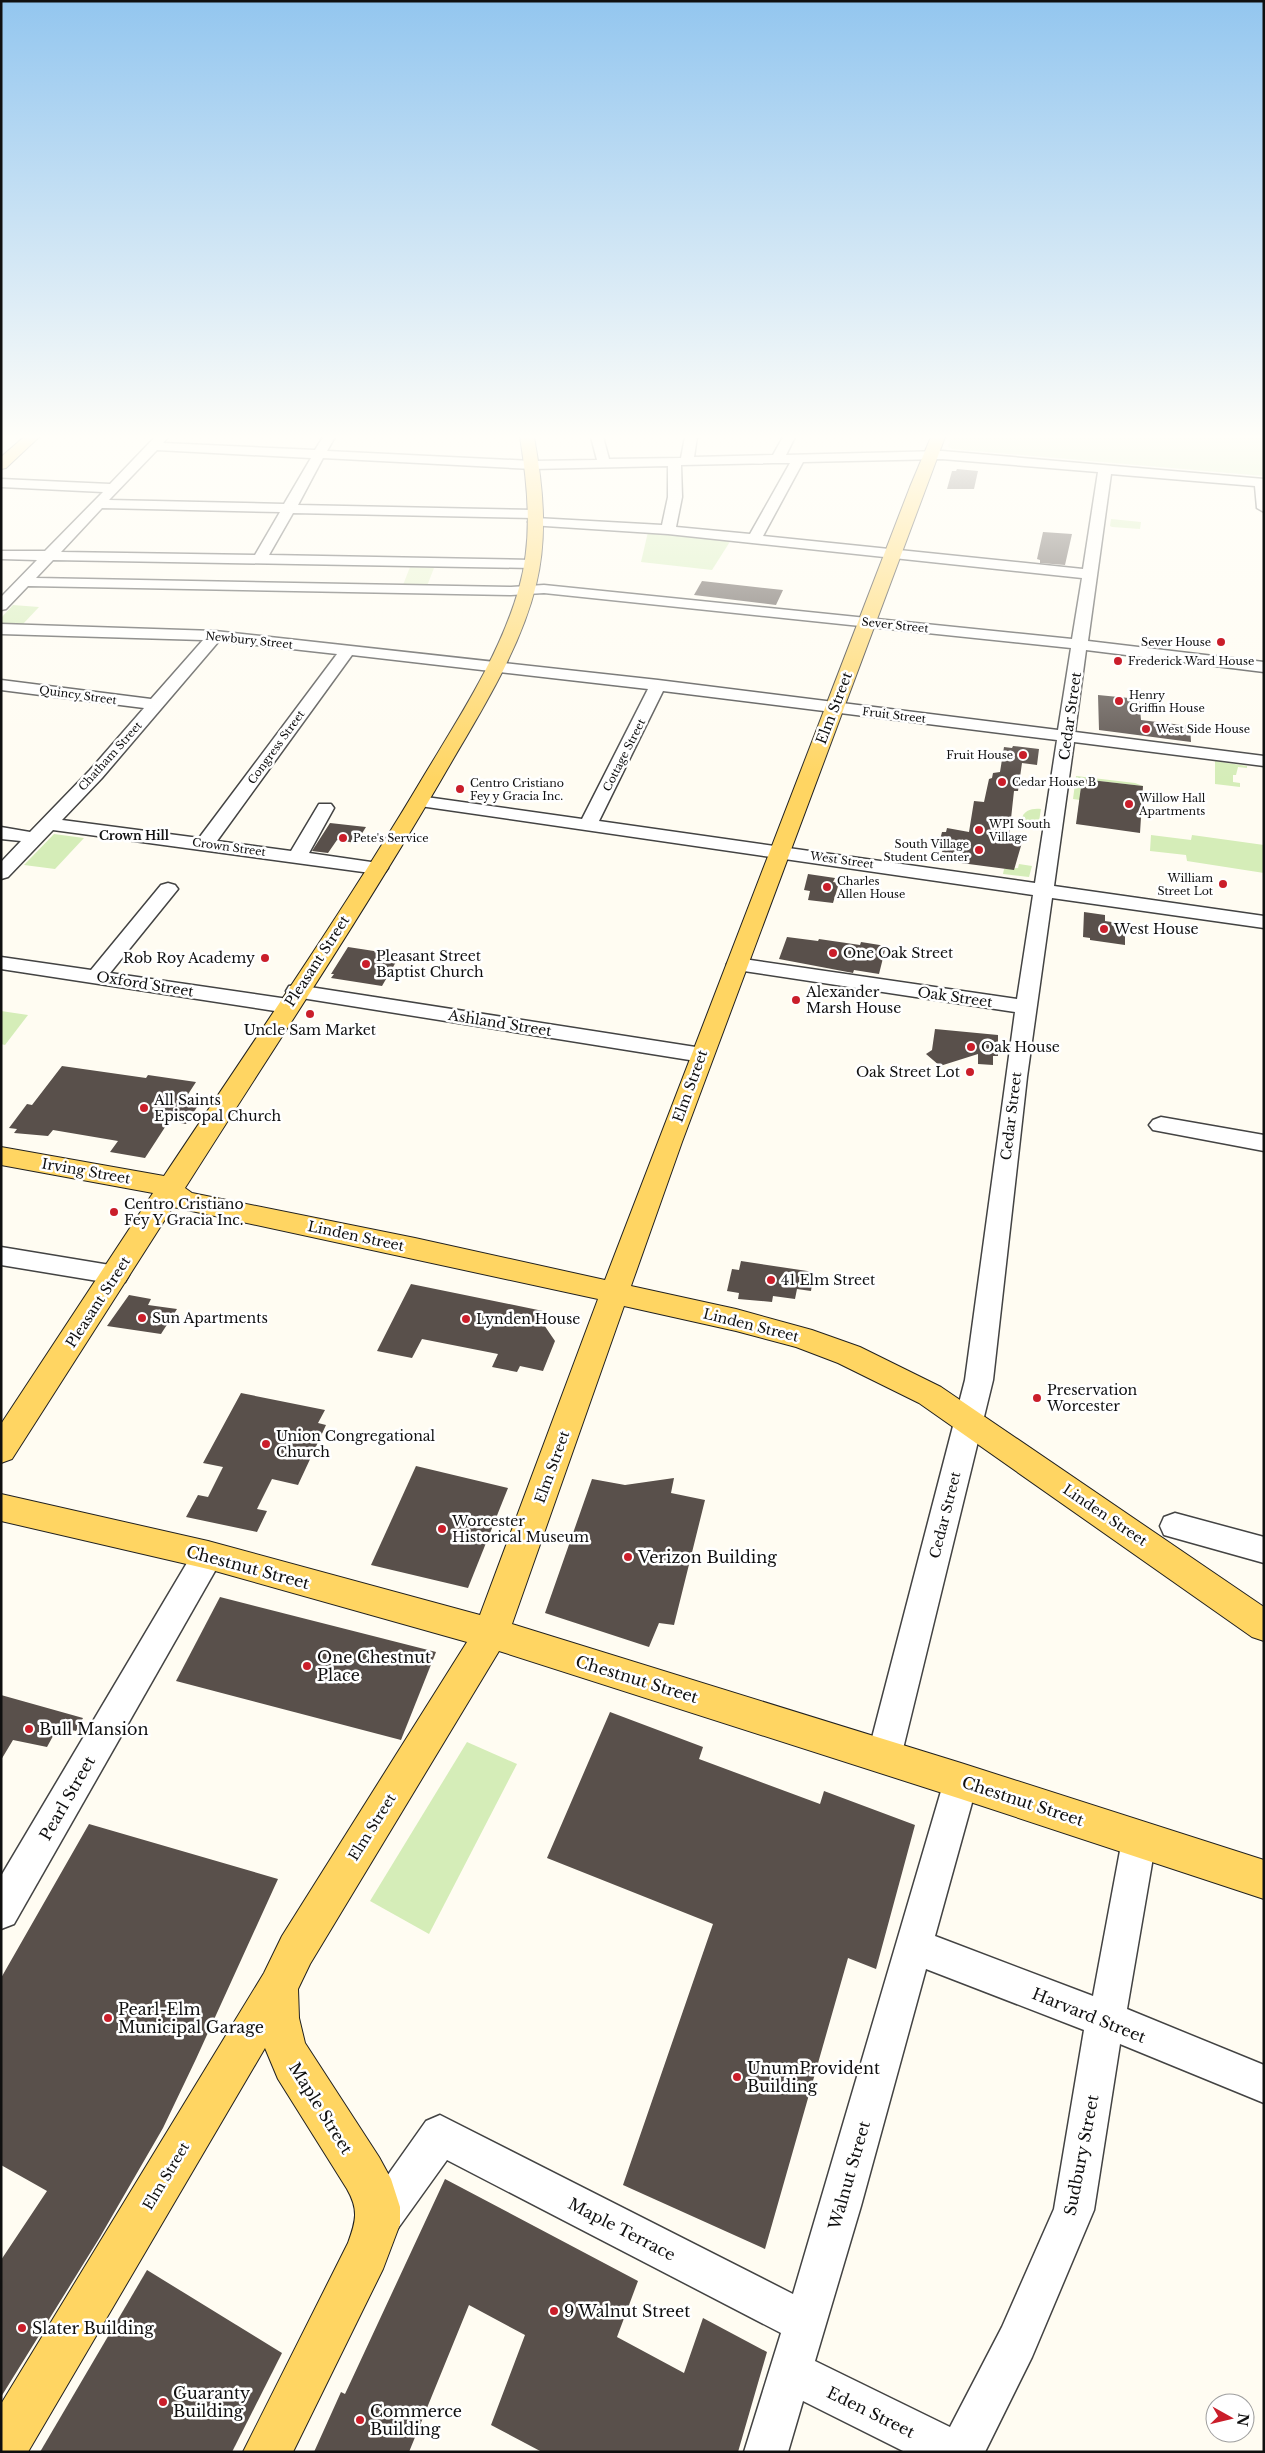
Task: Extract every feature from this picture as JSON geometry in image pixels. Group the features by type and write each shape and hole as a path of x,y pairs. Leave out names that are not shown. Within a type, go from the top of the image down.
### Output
{"main road":[{"name":"Pleasant Street","path":"1,1450 116,1275 378,868 419,801 495,666 514,628 526,590 533,551"},
{"name":"Elm Street","path":"1,2450 278,1987 296,1950 491,1633 702,1055 892,554"},
{"name":"Irving Street","path":"1,1156 156,1183 170,1190"},
{"name":"Linden Street","path":"170,1190 184,1201 414,1248 736,1320 826,1346 891,1374 930,1395 1263,1623"},
{"name":"Chestnut Street","path":"1,1507 208,1555 491,1633 961,1781 1264,1880"},
{"name":"Maple Street","path":"267,2452 367,2253 377,2224 378,2207 369,2182 284,2047 279,2030 278,1987"}],"street":[{"path":"1,606 53,551"},
{"path":"260,559 264,551"},
{"path":"867,551 1089,574"},
{"name":"Cedar Street","path":"884,1757 979,1380 1026,1007 1068,736 1092,551"},
{"path":"1,555 532,564"},
{"name":"Sever Street","path":"25,582 544,589 1079,644 1264,667"},
{"name":"Newbury Street","path":"1,629 215,636 495,666"},
{"name":"Chatham Street","path":"1,873 43,831 215,636"},
{"name":"Congress Street","path":"205,844 348,650"},
{"name":"Fruit Street","path":"495,666 1264,761"},
{"name":"Quincy Street","path":"1,684 156,705"},
{"name":"Cottage Street","path":"588,825 658,685"},
{"name":"West Street","path":"419,801 1264,922"},
{"path":"297,856 325,808"},
{"name":"Crown Street","path":"1,832 43,831 205,844 378,868"},
{"path":"96,977 168,889"},
{"name":"Oxford Street","path":"1,963 96,977 293,998"},
{"name":"Oak Street","path":"737,964 1026,1007"},
{"name":"Ashland Street","path":"293,998 702,1055"},
{"path":"1161,1125 1264,1143"},
{"path":"1,1256 116,1275"},
{"path":"1175,1526 1264,1550"},
{"name":"Pearl Street","path":"1,1911 208,1555"},
{"name":"Walnut Street","path":"766,2452 804,2322 841,2206 961,1781"},
{"name":"Sudbury Street","path":"961,2452 1017,2342 1074,2210 1105,2020 1112,1996 1139,1840"},
{"name":"Harvard Street","path":"913,1946 1264,2084"},
{"name":"Maple Terrace","path":"440,2136 804,2322"},
{"name":"Maple Street","path":"377,2224 440,2136"},
{"name":"Eden Street","path":"790,2371 954,2452"}],"green space":[{"path":"643,551 724,551 712,570 641,562"},
{"path":"410,567 434,568 427,586 403,585"},
{"path":"13,605 39,607 23,624 1,623 1,618"},
{"path":"1215,761 1247,766 1247,768 1238,767 1236,775 1233,775 1233,782 1240,783 1240,787 1215,784"},
{"path":"1076,776 1135,783 1143,786 1082,779 1080,793 1092,795 1087,801 1073,799"},
{"path":"1041,809 1038,827 1027,824 1022,819 1029,810"},
{"path":"54,834 84,838 55,869 24,865"},
{"path":"1151,835 1191,840 1192,835 1264,845 1264,873 1187,861 1186,855 1150,851"},
{"path":"1019,864 1032,866 1029,877 1003,874 1004,869 1018,868"},
{"path":"1,1011 28,1015 5,1045 1,1044"},
{"path":"467,1742 517,1764 429,1934 370,1901"}],"building":[{"path":"1039,551 1068,551 1065,565 1040,563 1040,560 1037,559"},
{"path":"702,581 783,590 776,605 694,595"},
{"name":"West Side House","path":"1098,695 1139,699 1141,720 1190,726 1191,742 1099,730"},
{"path":"1013,746 1039,749 1037,765 1022,763 1018,791 1014,791 1009,837 1023,839 1014,870 961,863 961,854 942,852 943,848 938,848 942,832 946,832 947,828 969,832 974,801 984,802 989,779 992,778 993,773 1000,772 1004,747 1012,748"},
{"name":"Willow Hall Apartments","path":"1082,779 1143,786 1140,833 1076,824"},
{"name":"Pete's Service","path":"330,823 366,827 356,843 337,840 328,853 312,851"},
{"name":"Charles Allen House","path":"808,874 835,878 833,882 839,883 833,903 808,900 810,891 804,890"},
{"name":"West House","path":"1084,912 1105,915 1105,921 1125,924 1125,945 1090,940 1090,938 1083,937"},
{"name":"One Oak Street","path":"787,937 860,945 861,942 886,946 879,974 854,970 853,973 779,959"},
{"name":"Pleasant Street Baptist Church","path":"348,947 400,955 382,986 331,978 334,974 331,974"},
{"name":"Oak House","path":"935,1029 998,1035 998,1056 993,1056 993,1065 978,1064 978,1054 940,1066 926,1054 932,1050"},
{"name":"All Saints Episcopal Church","path":"62,1066 146,1078 148,1075 196,1082 183,1102 199,1104 186,1124 169,1121 145,1158 110,1152 118,1141 53,1130 48,1136 14,1133 17,1129 9,1128 27,1104 32,1105"},
{"name":"41 Elm Street","path":"741,1261 814,1272 811,1291 797,1289 795,1299 773,1296 772,1302 738,1299 739,1293 727,1291 732,1269 739,1270"},
{"name":"Lynden House","path":"411,1284 543,1311 540,1319 555,1341 543,1371 520,1366 517,1372 492,1367 498,1354 422,1339 412,1358 377,1351"},
{"name":"Sun Apartments","path":"129,1295 151,1299 148,1305 177,1309 161,1334 107,1326"},
{"name":"Union Congregational Church","path":"241,1393 325,1410 318,1423 326,1425 298,1485 272,1479 257,1509 267,1511 257,1532 186,1517 198,1495 208,1497 223,1467 203,1463"},
{"name":"Worcester Historical Museum","path":"416,1466 508,1488 468,1588 371,1565"},
{"name":"Verizon Building","path":"674,1478 671,1493 705,1500 674,1625 659,1623 649,1647 545,1613 592,1479 625,1485"},
{"name":"One Chestnut Place","path":"220,1597 436,1652 401,1740 176,1681"},
{"name":"Bull Mansion","path":"1,1695 83,1718 76,1731 58,1727 47,1747 13,1740 1,1760"},
{"name":"UnumProvident Building","path":"610,1712 703,1747 699,1759 820,1804 824,1791 915,1825 876,1969 848,1958 765,2249 623,2185 713,1924 547,1858"},
{"name":"Pearl-Elm Municipal Garage","path":"89,1824 278,1879 163,2128 100,2237 1,2397 1,2260 47,2191 1,2165 1,1978"},
{"name":"9 Walnut Street","path":"445,2179 638,2281 617,2337 684,2373 703,2318 767,2352 738,2452 542,2452 491,2425 525,2335 469,2305 409,2452 314,2452 341,2392 345,2394"},
{"name":"Guaranty Building","path":"147,2270 282,2353 232,2452 40,2452"}],"place":[{"name":"Sever House","path":"1221,642"},
{"name":"Frederick Ward House","path":"1118,661"},
{"name":"Henry Griffin House","path":"1119,701"},
{"name":"West Side House","path":"1146,729"},
{"name":"Fruit House","path":"1023,755"},
{"name":"Cedar House B","path":"1002,782"},
{"name":"Centro Cristiano Fey y Gracia Inc.","path":"460,789"},
{"name":"Willow Hall Apartments","path":"1129,804"},
{"name":"WPI South Village","path":"979,830"},
{"name":"Pete's Service","path":"343,838"},
{"name":"South Village Student Center","path":"979,850"},
{"name":"William Street Lot","path":"1223,884"},
{"name":"Charles Allen House","path":"827,887"},
{"name":"West House","path":"1104,929"},
{"name":"One Oak Street","path":"833,953"},
{"name":"Rob Roy Academy","path":"265,958"},
{"name":"Pleasant Street Baptist Church","path":"366,964"},
{"name":"Alexander Marsh House","path":"796,1000"},
{"name":"Uncle Sam Market","path":"310,1014"},
{"name":"Oak House","path":"971,1047"},
{"name":"Oak Street Lot","path":"970,1072"},
{"name":"All Saints Episcopal Church","path":"144,1108"},
{"name":"Centro Cristiano Fey Y Gracia Inc.","path":"114,1212"},
{"name":"41 Elm Street","path":"771,1280"},
{"name":"Sun Apartments","path":"142,1318"},
{"name":"Lynden House","path":"466,1319"},
{"name":"Preservation Worcester","path":"1037,1398"},
{"name":"Union Congregational Church","path":"266,1444"},
{"name":"Worcester Historical Museum","path":"442,1529"},
{"name":"Verizon Building","path":"628,1557"},
{"name":"One Chestnut Place","path":"307,1666"},
{"name":"Bull Mansion","path":"29,1729"},
{"name":"Pearl-Elm Municipal Garage","path":"108,2018"},
{"name":"UnumProvident Building","path":"737,2077"},
{"name":"9 Walnut Street","path":"554,2311"},
{"name":"Slater Building","path":"22,2328"},
{"name":"Guaranty Building","path":"163,2402"},
{"name":"Commerce Building","path":"360,2420"}],"district":[{"name":"Crown Hill","path":"134,836"}]}
